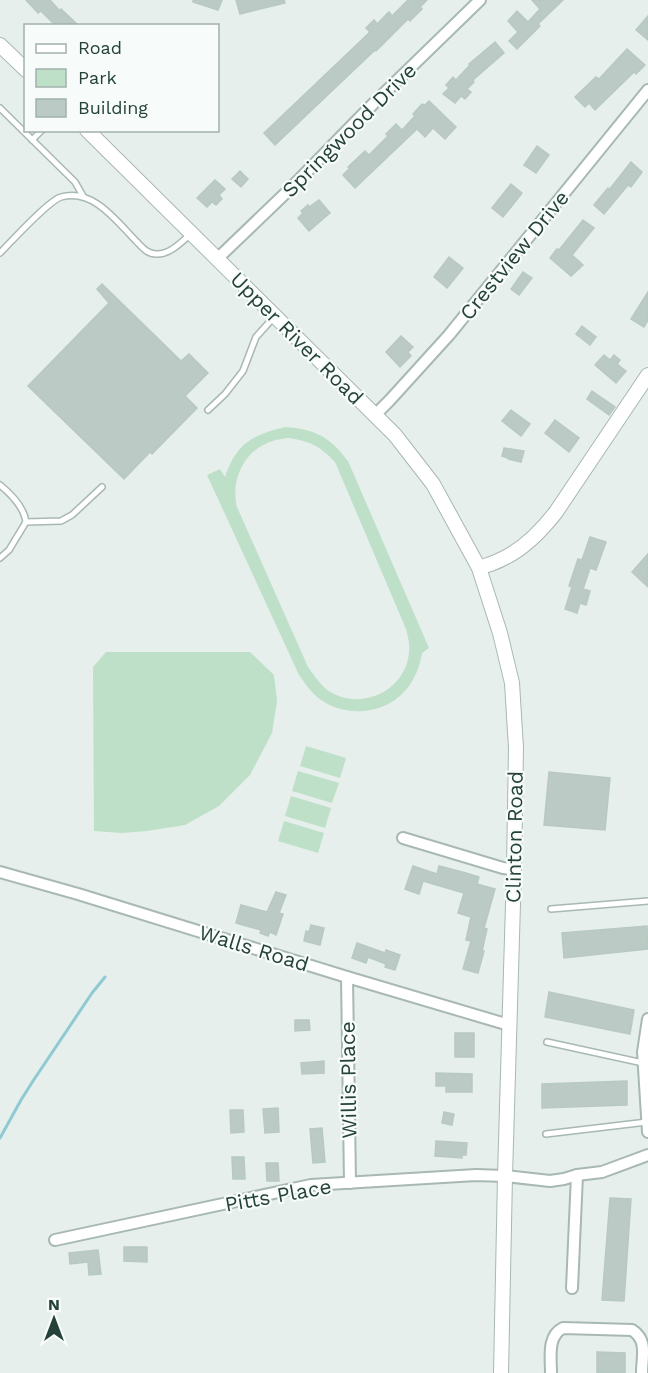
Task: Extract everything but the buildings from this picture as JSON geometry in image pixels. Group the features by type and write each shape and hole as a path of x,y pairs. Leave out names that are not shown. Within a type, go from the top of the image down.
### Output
{"street":[{"name":"Springwood Drive","path":"218,259 480,0"},
{"path":"0,45 24,68"},
{"name":"Crestview Drive","path":"375,415 449,335 648,90"},
{"name":"Upper River Road","path":"89,132 395,435 433,484 479,568"},
{"path":"479,568 503,559 544,528 648,375"},
{"name":"Clinton Road","path":"479,568 500,633 512,683 516,748 501,1373"},
{"path":"403,838 503,868 514,869"},
{"name":"Walls Road","path":"0,872 120,906 509,1025"},
{"name":"Willis Place","path":"347,977 350,1183"},
{"path":"648,1019 643,1052 648,1132"},
{"name":"Pitts Place","path":"55,1239 311,1185 477,1175 550,1181 602,1172 648,1155"},
{"path":"572,1288 577,1175"},
{"path":"551,1373 552,1338 556,1331 563,1328 632,1330 643,1341 642,1373"}],"lane":[{"path":"0,108 75,182 83,196"},
{"path":"32,140 40,132"},
{"path":"0,253 49,204 60,197 83,196 93,200 146,251 156,254 171,250 191,233"},
{"path":"208,410 225,394 243,371 256,338 275,315"},
{"path":"0,485 9,493 26,518 26,522 9,550 0,558"},
{"path":"26,522 61,520 72,514 102,487"},
{"path":"551,909 648,901"},
{"path":"547,1042 644,1063"},
{"path":"546,1134 647,1122"}],"green space":[{"path":"285,427 313,432 321,436 335,446 348,461 429,648 422,653 411,683 402,694 380,708 367,711 341,709 317,697 305,684 207,475 220,469 225,477 234,456 247,443 263,434","holes":["296,439 314,445 335,462 406,629 409,643 406,666 390,688 378,695 352,699 339,696 323,687 308,667 237,507 235,496 238,476 247,458 263,445 273,441"]},
{"path":"106,652 250,652 274,675 277,701 272,733 250,775 219,806 185,825 122,833 94,831 93,667"},
{"path":"306,746 346,758 340,778 300,766"},
{"path":"298,771 339,783 332,803 292,791"},
{"path":"291,796 331,808 325,828 285,816"},
{"path":"284,821 324,833 318,853 278,841"}],"waterway":[{"path":"0,1138 33,1081 105,977"}]}
